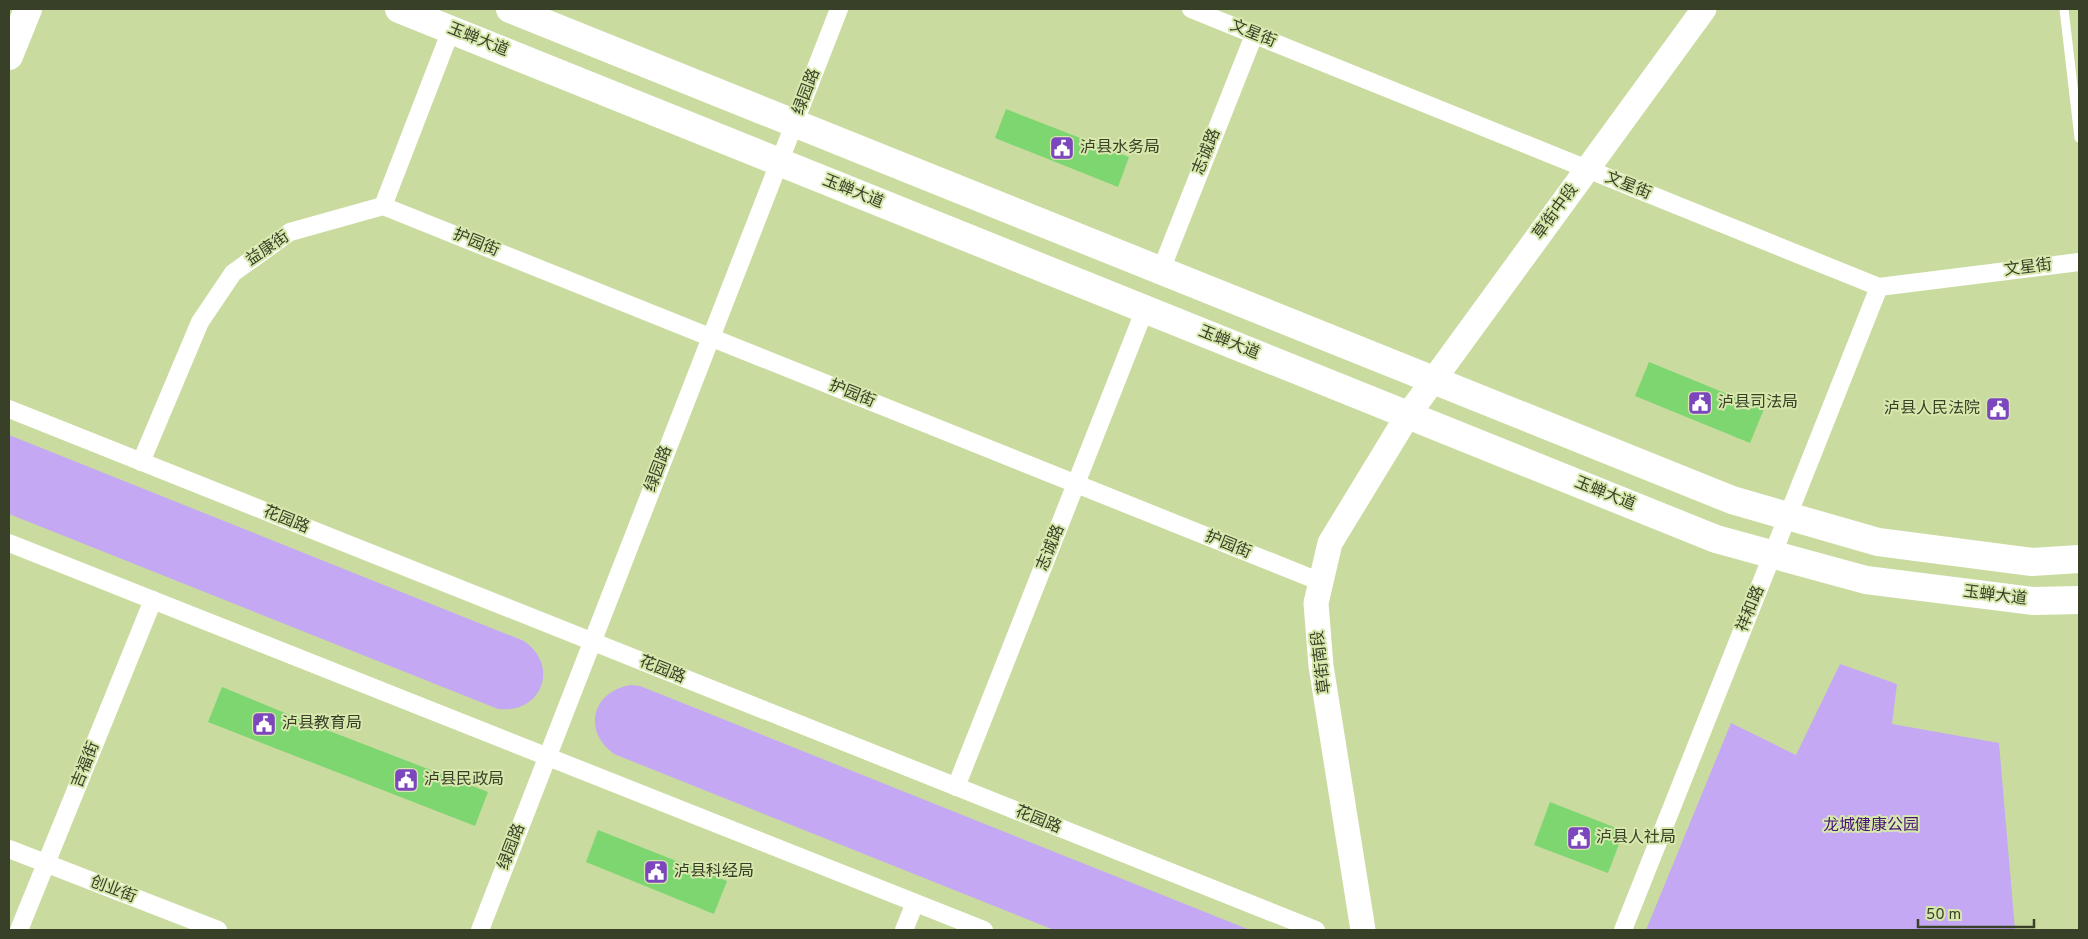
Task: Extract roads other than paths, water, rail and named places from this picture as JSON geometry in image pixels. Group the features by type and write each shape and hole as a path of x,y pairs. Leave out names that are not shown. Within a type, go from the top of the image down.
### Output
{"main road":[{"path":"9,56 28,9"},
{"name":"玉蝉大道","path":"399,9 1716,539 1866,580 2034,602 2079,600"},
{"path":"510,9 1732,500 1878,542 2032,562 2079,559"},
{"name":"草街中段","path":"1408,415 1704,9"},
{"name":"草街南段","path":"1363,930 1321,666 1316,603 1330,543 1408,415"}],"street":[{"name":"绿园路","path":"480,930 839,9"},
{"name":"文星街","path":"1191,9 1215,13 1254,34 1879,287 2079,262"},
{"path":"382,206 451,30"},
{"name":"志诚路","path":"1161,270 1254,34"},
{"name":"护园街","path":"382,206 1321,582"},
{"name":"益康街","path":"141,462 200,322 233,273 290,232 382,206"},
{"name":"祥和路","path":"1623,930 1879,287"},
{"name":"志诚路","path":"956,787 1145,309"},
{"name":"花园路","path":"9,409 1316,930"},
{"path":"9,542 984,930"},
{"name":"吉福街","path":"19,930 153,600"},
{"name":"创业街","path":"9,849 218,930"},
{"path":"904,930 915,903"}],"lane":[{"path":"2064,9 2079,138"}],"place":[{"name":"泸县水务局","path":"1062,148"},
{"name":"泸县司法局","path":"1700,403"},
{"name":"泸县人民法院","path":"1998,409"},
{"name":"泸县教育局","path":"264,724"},
{"name":"泸县民政局","path":"406,780"},
{"name":"泸县人社局","path":"1579,838"},
{"name":"泸县科经局","path":"656,872"}],"park label":[{"name":"龙城健康公园","path":"1871,826"}]}
